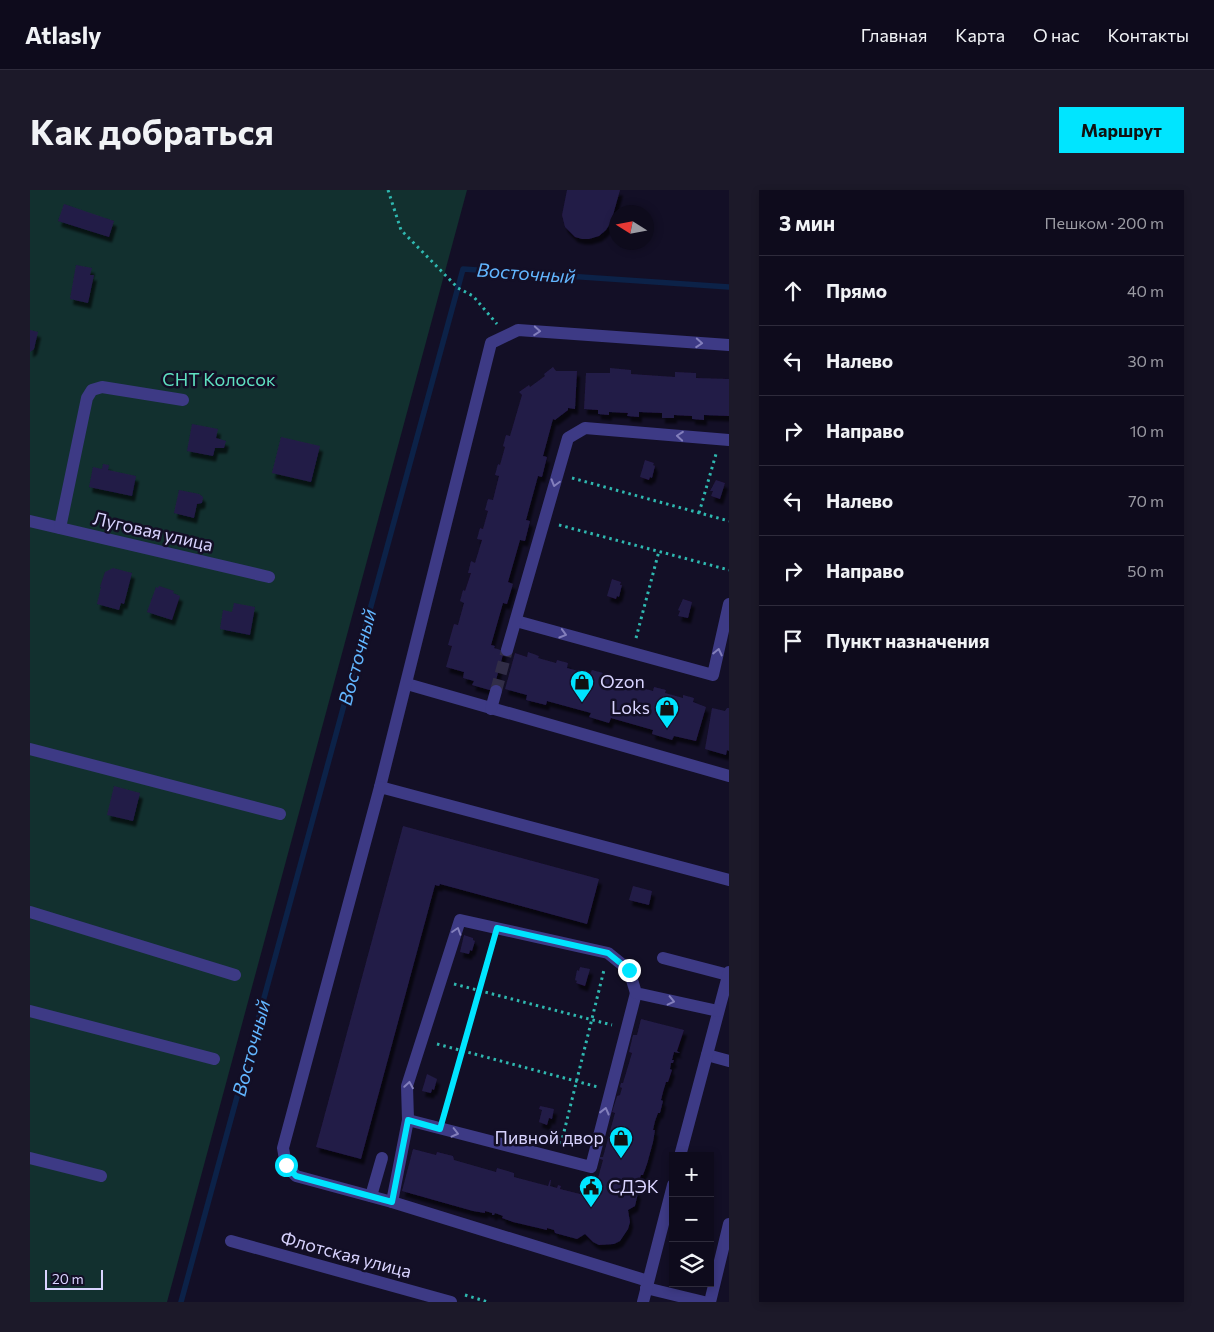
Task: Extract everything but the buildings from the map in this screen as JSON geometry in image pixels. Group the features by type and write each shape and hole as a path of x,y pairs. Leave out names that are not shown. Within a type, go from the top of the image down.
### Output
{"street":[{"path":"704,1302 392,1202 296,1176 286,1165 283,1148 407,684 491,343 518,330 729,345"},
{"path":"60,528 87,398 92,390 102,387 183,400"},
{"path":"507,650 568,438 585,428 725,440"},
{"name":"Луговая улица","path":"30,521 269,577"},
{"path":"516,620 713,675 729,604"},
{"path":"407,684 729,776"},
{"path":"491,709 496,691"},
{"path":"30,749 280,814"},
{"path":"380,788 729,880"},
{"path":"30,912 235,975"},
{"path":"392,1202 408,1120 407,1086 460,920 608,953 629,970 636,993 591,1167 408,1120"},
{"path":"663,958 729,974 681,1152"},
{"path":"636,993 718,1011"},
{"path":"30,1011 214,1059"},
{"path":"707,1055 729,1061"},
{"path":"30,1158 101,1176"},
{"path":"372,1196 382,1158"},
{"path":"643,1302 670,1197"},
{"path":"710,1302 729,1224"},
{"name":"Флотская улица","path":"231,1241 452,1302"}],"path":[{"path":"388,190 401,230 458,288 473,296 507,336"},
{"path":"699,512 725,440"},
{"path":"557,474 729,520"},
{"path":"544,521 729,570"},
{"path":"632,653 658,552"},
{"path":"440,1129 497,928"},
{"path":"558,1159 608,953"},
{"path":"441,981 627,1029"},
{"path":"422,1040 610,1091"}],"green space":[{"name":"СНТ Колосок","path":"30,190 467,190 167,1302 30,1302"}],"waterway":[{"name":"Восточный","path":"181,1302 463,269 729,287"}],"tunnel":[{"path":"496,691 507,650"}],"place":[{"name":"Ozon","path":"582,703"},
{"name":"Loks","path":"667,729"},
{"name":"Пивной двор","path":"621,1159"},
{"name":"СДЭК","path":"591,1208"}],"route":[{"path":"286,1165 296,1176 392,1202 408,1120 440,1129 497,928 608,953 629,970"}]}
